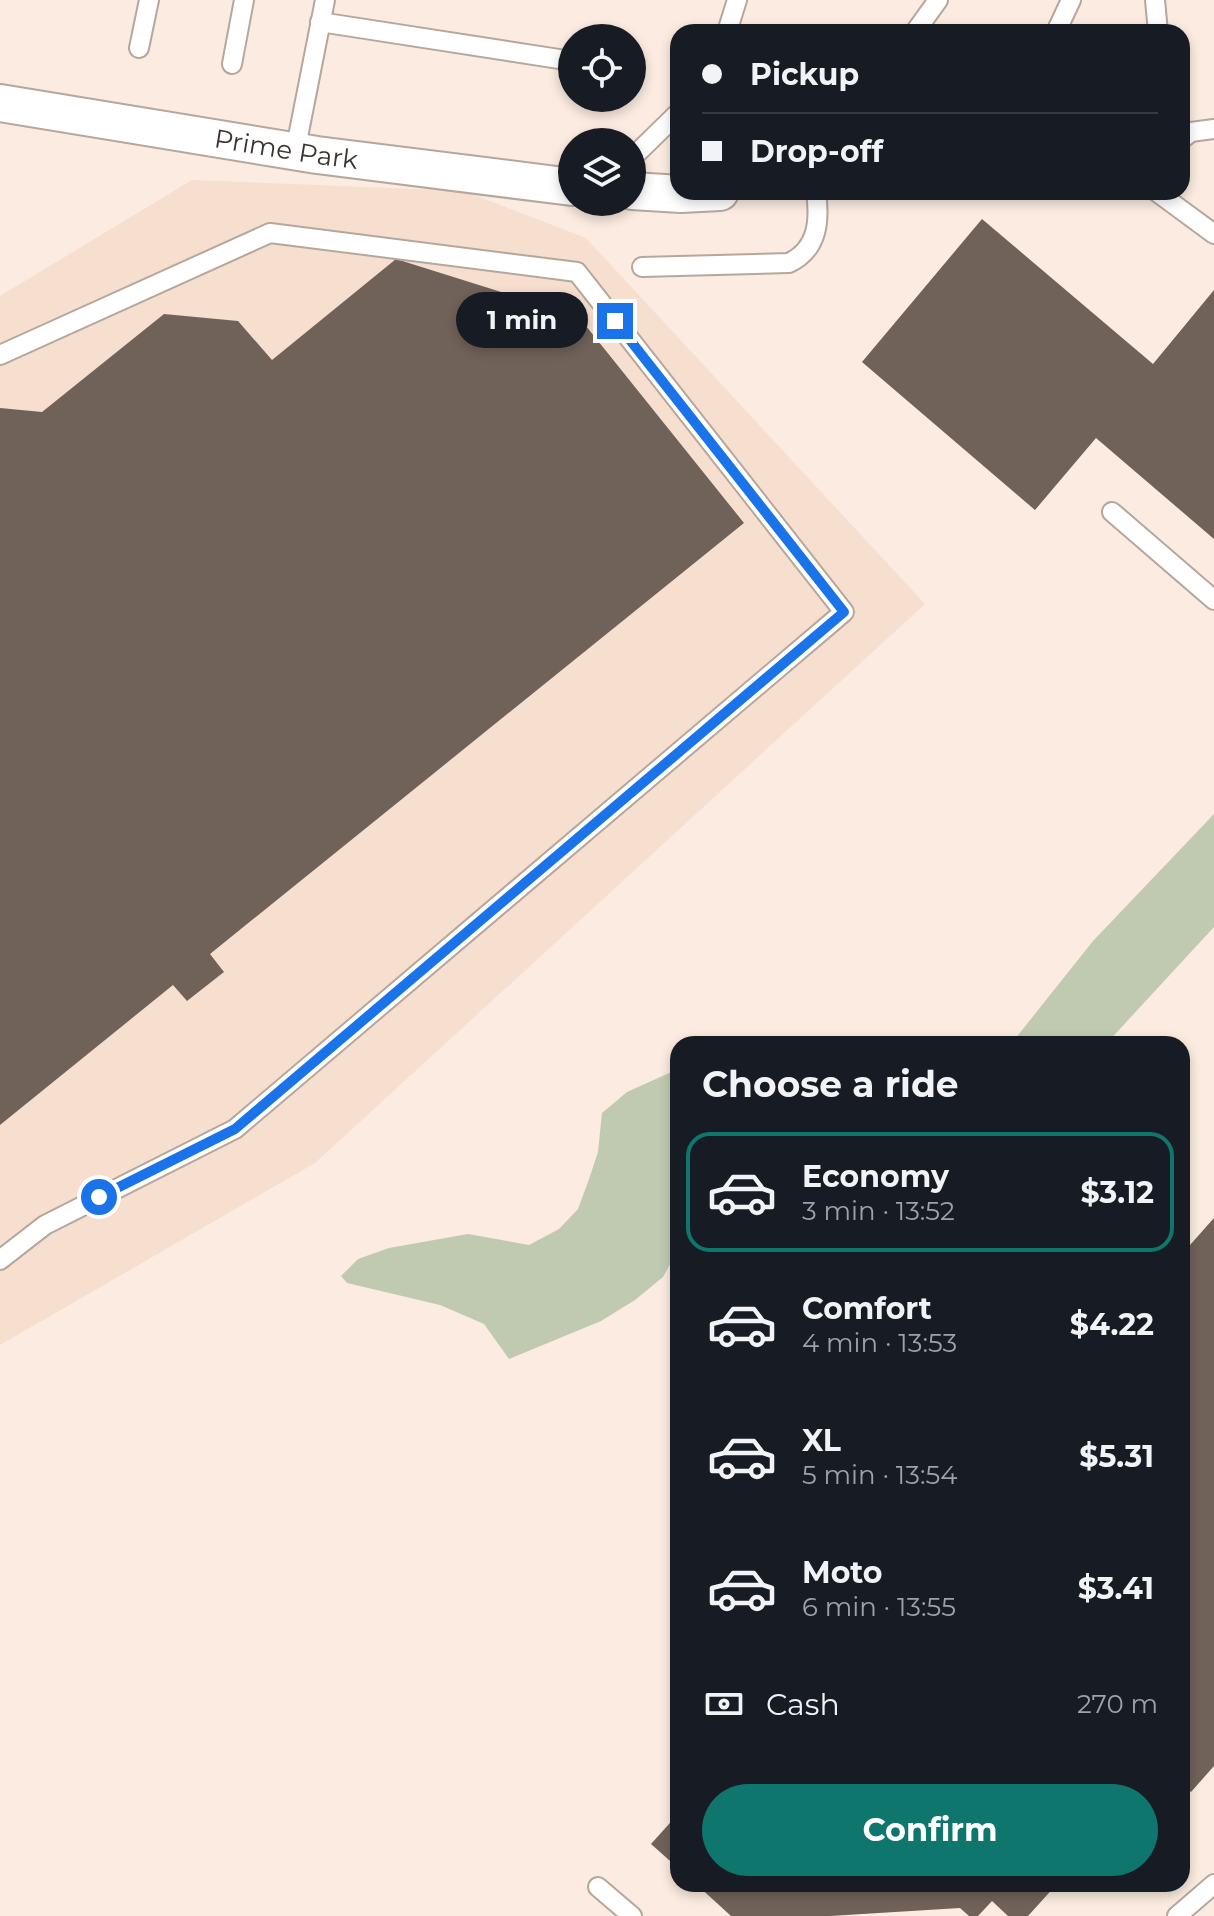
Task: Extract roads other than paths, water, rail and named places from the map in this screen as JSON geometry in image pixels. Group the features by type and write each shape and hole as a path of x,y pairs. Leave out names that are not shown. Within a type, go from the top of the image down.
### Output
{"street":[{"name":"Prime Park","path":"0,103 295,152 558,185"},
{"path":"646,192 670,193"}],"lane":[{"path":"139,48 149,0"},
{"path":"232,64 244,0"},
{"path":"295,152 325,0"},
{"path":"730,24 737,0"},
{"path":"921,24 938,0"},
{"path":"1060,24 1071,0"},
{"path":"1155,0 1157,24"},
{"path":"320,22 558,59"},
{"path":"646,144 670,121"},
{"path":"1190,133 1214,129"},
{"path":"642,267 789,263 804,252 816,234 819,217 817,200"},
{"path":"1172,200 1214,234"},
{"path":"0,355 270,233 577,272 844,612 235,1129 45,1225 0,1260"},
{"path":"1112,512 1214,600"},
{"path":"1177,1916 1214,1884"},
{"path":"598,1887 632,1916"}]}
